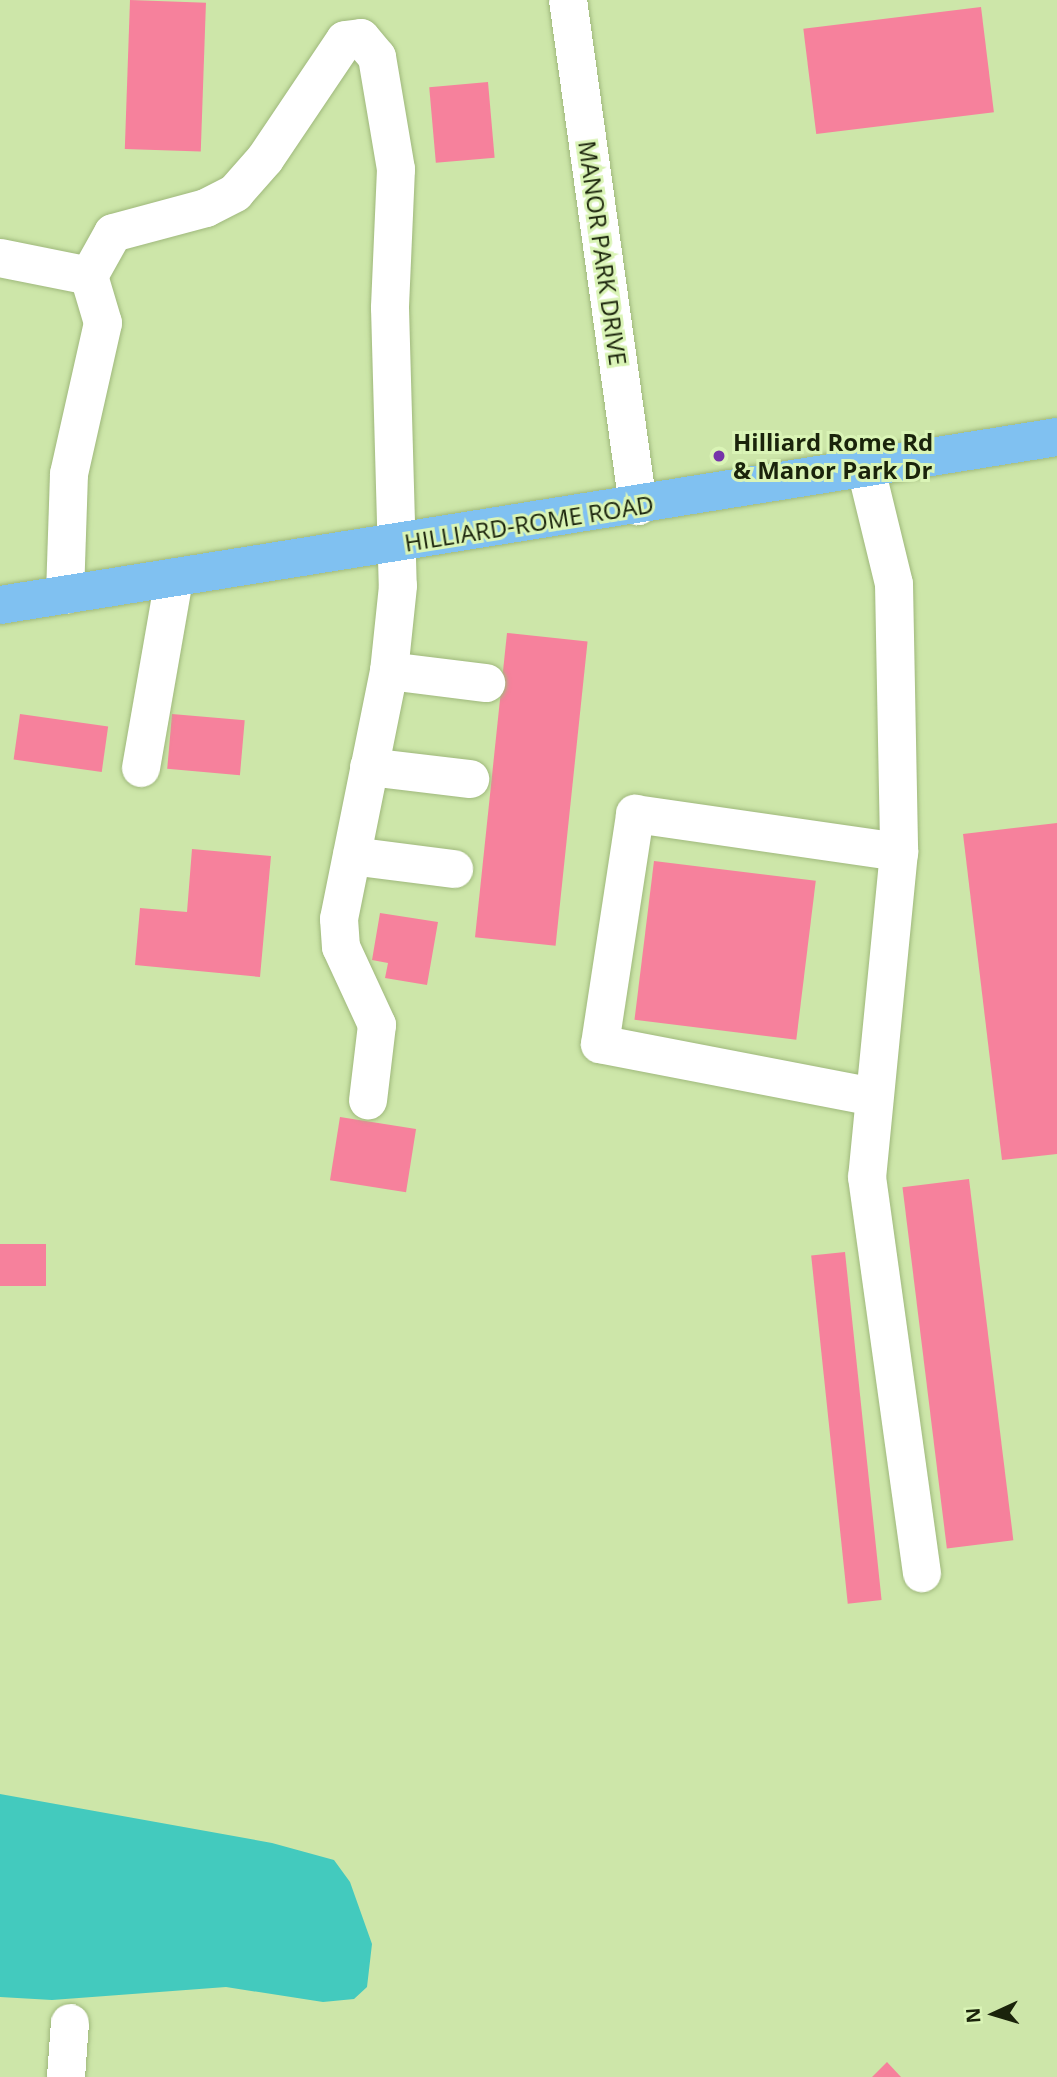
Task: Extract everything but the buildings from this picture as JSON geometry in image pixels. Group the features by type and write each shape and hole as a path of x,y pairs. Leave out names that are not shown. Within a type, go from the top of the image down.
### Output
{"main road":[{"name":"HILLIARD-ROME ROAD","path":"0,605 638,506 1057,437"}],"street":[{"name":"MANOR PARK DRIVE","path":"568,0 638,506"},
{"path":"65,595 69,474 103,323 89,276 113,233 206,208 235,193 345,40 361,38 377,57 396,169 390,308 400,512 395,544 398,586 389,671 352,856 340,933 377,1025 368,1100"},
{"path":"0,258 89,276"},
{"path":"866,469 894,584 899,852 867,1177 922,1573"},
{"path":"141,768 174,578"},
{"path":"389,671 486,683"},
{"path":"369,767 470,779"},
{"path":"874,1097 600,1044 635,814 899,852"},
{"path":"352,856 454,869"},
{"path":"66,2077 70,2023"}],"water":[{"path":"0,1794 272,1843 334,1860 350,1882 372,1944 367,1987 354,1999 323,2002 226,1987 52,2000 0,1997"}],"place":[{"name":"Hilliard Rome Rd & Manor Park Dr","path":"719,456"}]}
